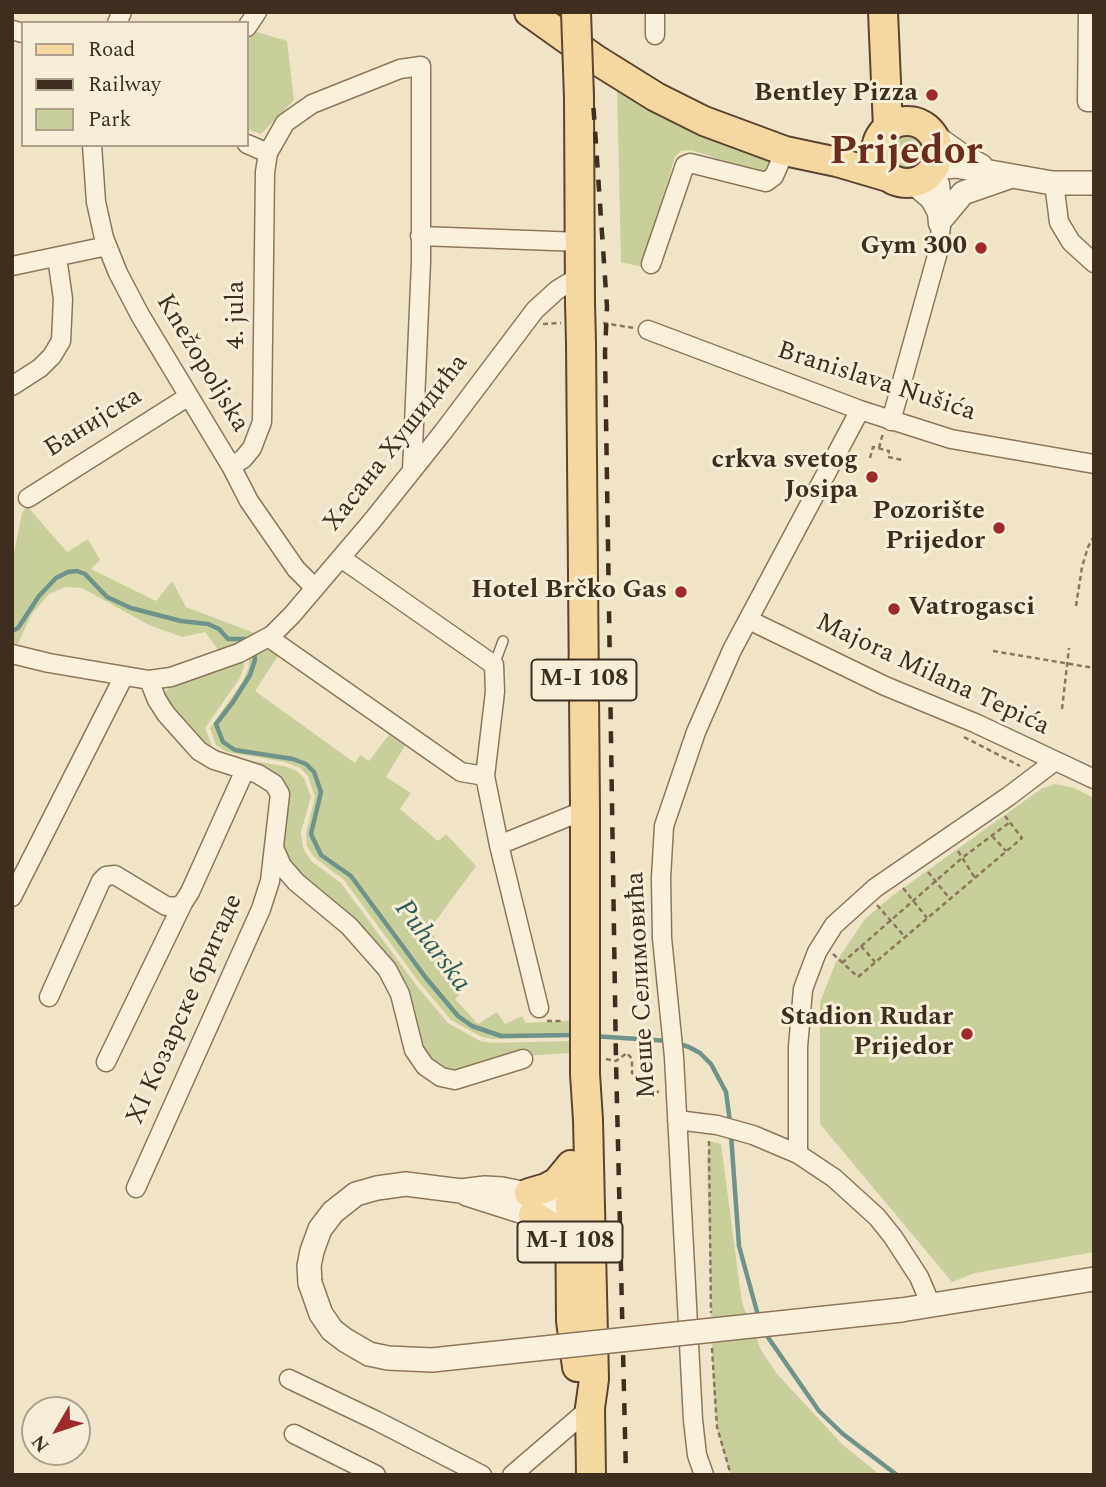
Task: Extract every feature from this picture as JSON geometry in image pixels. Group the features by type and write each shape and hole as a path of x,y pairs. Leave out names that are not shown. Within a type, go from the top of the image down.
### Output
{"main road":[{"path":"529,12 595,59 656,97 704,121 785,151 916,175"},
{"name":"M-I 108","path":"576,12 579,98 585,1065 589,1121 579,1212 570,1250 572,1321 578,1376 590,1408"},
{"path":"883,12 887,88 883,134 876,152 879,165 916,175"},
{"path":"887,88 926,129 939,152 916,175"},
{"path":"837,162 856,157 902,122 926,129"},
{"name":"M-I 108","path":"585,1065 571,1165 579,1212 594,1379 590,1408 592,1475"},
{"path":"570,1250 557,1230 531,1204 571,1165"}],"street":[{"path":"655,12 655,35"},
{"path":"1088,12 1087,102 1094,102"},
{"name":"4. jula","path":"231,466 243,459 252,448 262,422 265,172 268,153 285,123 312,104 400,69 421,66 421,236"},
{"path":"926,129 958,153 1003,173"},
{"path":"248,144 268,153"},
{"name":"Knežopoljska","path":"92,147 96,202 107,246 118,273 140,316 231,466 249,502 304,580 315,588"},
{"path":"651,264 685,165 691,163 766,182 774,176 785,151"},
{"path":"916,175 956,166 1054,183 1094,183"},
{"path":"941,225 963,192 1003,173"},
{"path":"916,175 941,225"},
{"path":"891,421 937,252 941,225 940,184 916,175"},
{"path":"1054,183 1059,222 1071,242 1094,263"},
{"path":"412,471 421,236 580,242"},
{"path":"12,266 107,246"},
{"path":"12,386 40,368 52,356 61,341 63,299 57,257"},
{"name":"Хасана Хушидића","path":"12,654 123,678 149,680 171,677 239,653 262,640 292,615 341,558 412,471 535,310 557,290 580,290"},
{"name":"Branislava Nušića","path":"648,330 891,421 951,439 1094,464"},
{"name":"Банијска","path":"28,498 189,396"},
{"name":"Меше Селимовића","path":"704,1475 697,1455 693,1420 674,1057 662,939 664,826 696,732 732,650 860,410"},
{"path":"341,558 494,665 495,692 485,776 539,1008"},
{"name":"Majora Milana Tepića","path":"749,620 886,686 975,723 1094,779"},
{"path":"262,640 461,772 485,776"},
{"path":"12,897 123,678"},
{"name":"XI Козарске бригаде","path":"136,1188 261,909 270,881 280,794 274,784 258,774 214,760 199,751 166,714 149,680"},
{"path":"798,1154 798,1047 803,989 822,944 834,925 868,895 1055,761"},
{"path":"106,1062 190,892 245,770"},
{"path":"499,845 585,810"},
{"path":"275,850 282,866 296,882 349,926 387,969 400,994 414,1050 425,1066 441,1077 455,1080 523,1059"},
{"path":"49,997 106,876 115,875 166,906 176,907 183,903"},
{"path":"677,1120 753,1135 798,1154 834,1178 877,1217 901,1247 932,1305"},
{"path":"579,1212 549,1215 531,1204 480,1200 461,1191 406,1184 377,1188 356,1194 332,1212 320,1229 309,1266 310,1283 321,1314 332,1330 345,1340 369,1354 388,1358 432,1360 901,1310 1094,1279"},
{"path":"289,1379 482,1475"},
{"path":"512,1475 590,1408"},
{"path":"294,1434 376,1475"}],"lane":[{"path":"494,665 503,641"}],"path":[{"path":"870,458 873,447 889,451 888,457 903,460"},
{"path":"1076,606 1082,567 1094,536"},
{"path":"1062,709 1069,648"},
{"path":"993,651 1094,668"},
{"path":"822,944 858,977 1022,838 997,805"},
{"path":"842,963 962,858 1010,822"},
{"path":"992,835 1006,851"},
{"path":"962,858 975,878"},
{"path":"936,881 950,899"},
{"path":"868,895 905,937"},
{"path":"913,900 927,918"},
{"path":"861,946 875,962"},
{"path":"539,1008 550,1022 573,1020 585,1014"},
{"path":"585,1065 608,1059 616,1061 627,1053 632,1059 632,1073 643,1086 659,1092 675,1085"},
{"path":"711,1320 707,1159 713,1125"},
{"path":"712,1347 717,1427 731,1475"}],"green space":[{"path":"250,30 287,41 294,100 261,134 248,129"},
{"path":"617,84 772,159 771,167 765,172 691,150 681,151 675,157 642,267 621,262"},
{"path":"907,131 922,137 928,152 922,167 907,173 892,167 886,152 892,137"},
{"path":"27,506 67,552 88,539 100,560 91,569 156,601 172,581 186,607 257,634 238,645 219,651 205,632 182,637 149,625 82,588 65,587 49,594 31,615 18,644 12,642 12,553 22,513"},
{"path":"263,645 278,656 255,691 355,763 360,755 369,761 391,732 406,744 386,777 411,793 400,809 438,841 446,834 476,866 429,930 447,952 443,956 470,984 455,999 478,1024 497,1012 505,1024 522,1016 526,1023 576,1020 576,1037 493,1039 482,1037 451,1020 419,982 344,880 314,857 307,846 306,833 315,797 308,776 300,768 285,762 227,752 216,745 210,728 243,681 249,666 249,655"},
{"path":"243,657 244,666 240,678 205,728 213,749 240,759 284,766 297,771 304,778 311,797 301,832 303,848 311,861 341,883 416,985 448,1023 480,1041 492,1043 571,1041 571,1053 505,1057 465,1072 431,1071 386,972 314,898 278,847 281,794 212,758 162,702 164,693 172,685"},
{"name":"Stadion Rudar Prijedor","path":"1055,784 1074,788 1094,798 1094,1252 975,1273 952,1282 820,1124 820,1002 836,962 865,919 892,896 1041,789"},
{"path":"709,1141 721,1144 742,1303 761,1350 777,1374 842,1444 880,1475 731,1475 717,1427 713,1388 707,1159"}],"waterway":[{"name":"Puharska","path":"12,631 18,628 39,596 56,578 77,571 85,574 107,597 131,608 181,621 208,624 219,629 228,639 246,639 249,643"},
{"name":"Puharska","path":"254,650 255,660 250,675 216,724 223,742 235,750 293,759 306,764 314,772 321,792 311,834 321,855 351,876 426,978 458,1016 472,1026 501,1036 574,1035"},
{"name":"Puharska","path":"593,1036 668,1041"},
{"name":"Puharska","path":"677,1043 700,1053 711,1064 726,1092 730,1122"},
{"name":"Puharska","path":"731,1135 739,1246 759,1319"},
{"name":"Puharska","path":"765,1333 819,1411 843,1434 897,1475"}],"railway":[{"path":"587,12 607,307 605,352 616,1061 626,1475"}],"place":[{"name":"Bentley Pizza","path":"932,95"},
{"name":"Gym 300","path":"981,248"},
{"name":"crkva svetog Josipa","path":"872,477"},
{"name":"Pozorište Prijedor","path":"999,528"},
{"name":"Hotel Brčko Gas","path":"681,592"},
{"name":"Vatrogasci","path":"894,609"},
{"name":"Stadion Rudar Prijedor","path":"967,1034"}],"district":[{"name":"Prijedor","path":"906,155"}]}
